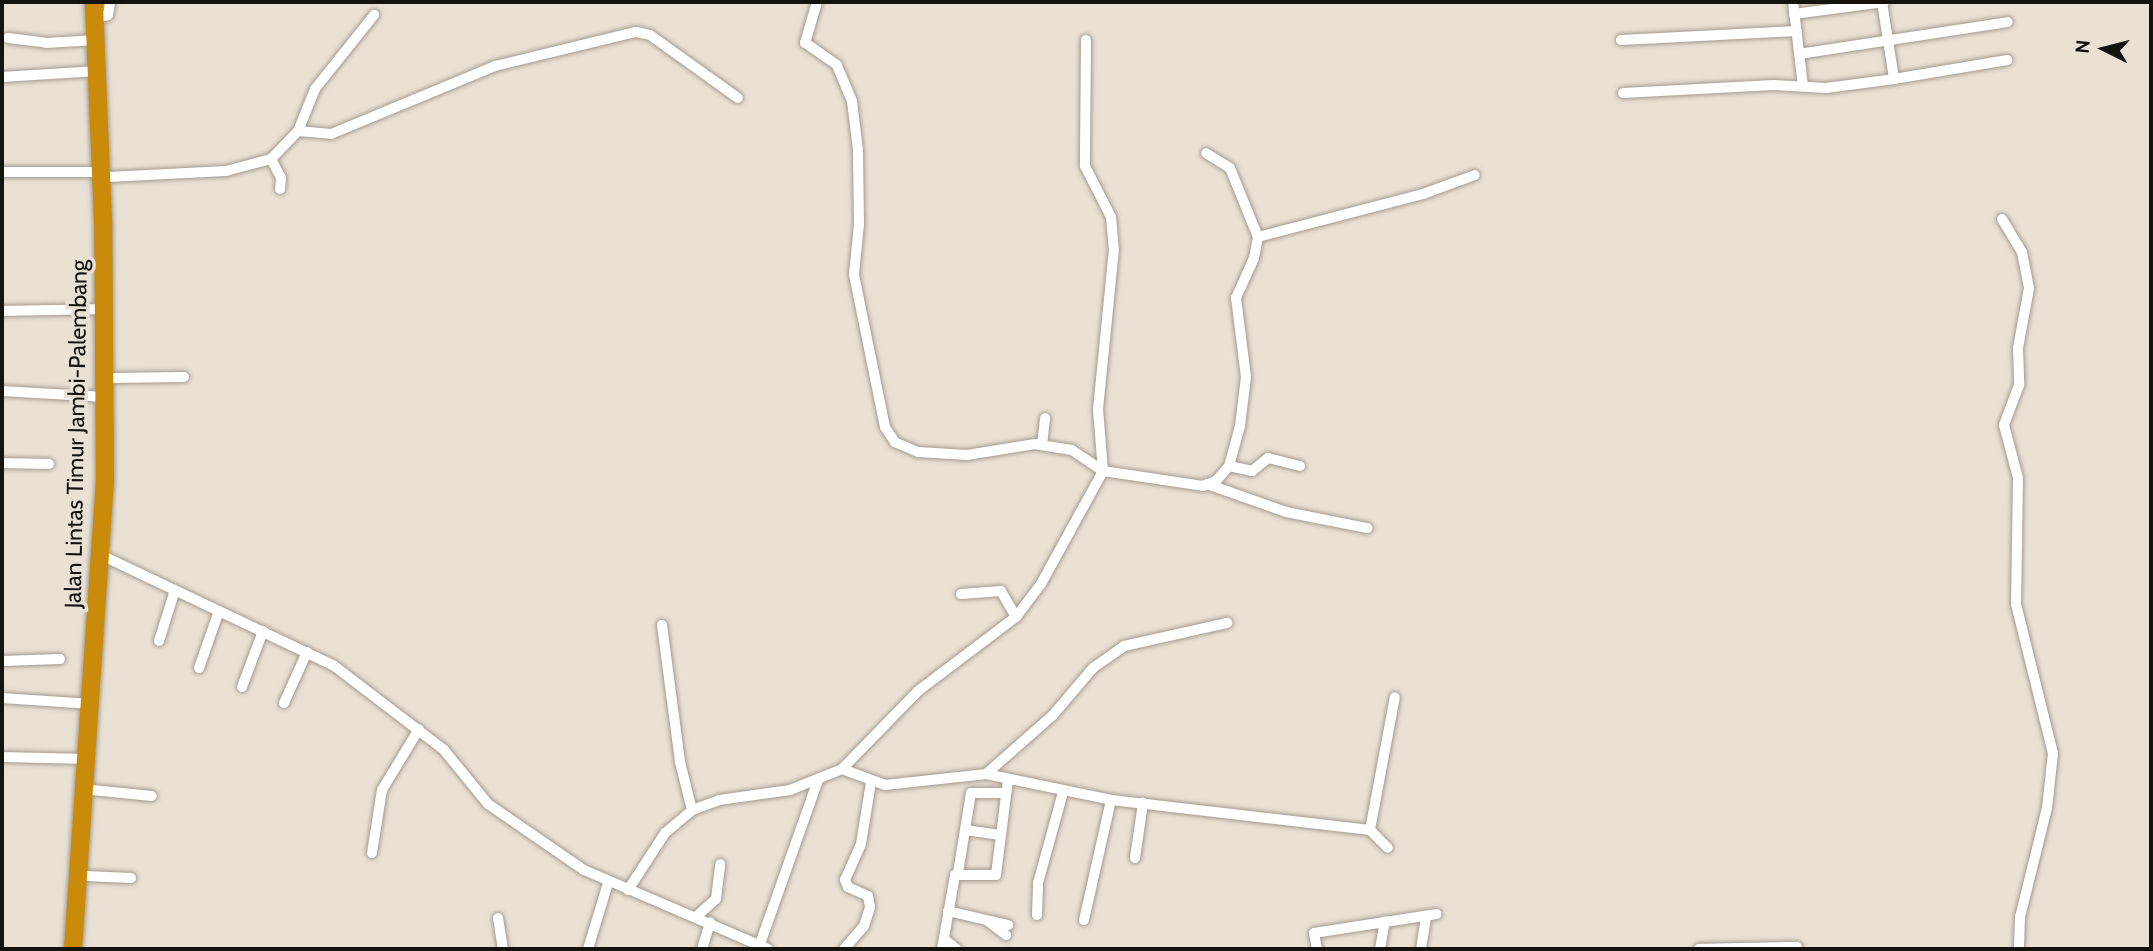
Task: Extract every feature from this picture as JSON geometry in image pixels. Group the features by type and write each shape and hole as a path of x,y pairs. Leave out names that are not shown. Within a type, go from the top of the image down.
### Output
{"highway":[{"name":"Jalan Lintas Timur Jambi-Palembang","path":"73,949 105,557 106,173 96,40 102,6"},
{"name":"Jalan Lintas Timur Jambi-Palembang","path":"80,949 105,557 111,377 102,6"}],"street":[{"path":"817,2 805,43 837,65 852,102 859,162 854,274 886,428 895,442 918,452 967,454 1042,444 1072,450 1102,471 1208,484 1286,512 1367,528"},
{"path":"1793,2 1802,86"},
{"path":"1794,13 1883,2 1894,79"},
{"path":"306,133 316,89 374,15"},
{"path":"1799,54 2008,22"},
{"path":"1621,40 1797,31"},
{"path":"2,172 226,171 271,159 306,133 342,131 495,66 636,32 650,35 738,98"},
{"path":"8,38 46,43 96,40"},
{"path":"628,890 665,833 692,810 818,780 842,769 918,691 1016,617 1041,584 1102,471 1098,409 1114,249 1111,218 1085,166 1082,132 1086,40"},
{"path":"1623,93 1850,86 2007,60"},
{"path":"2,77 98,71"},
{"path":"1206,153 1230,168 1258,237 1254,258 1236,298 1246,377 1240,426 1229,466 1208,484"},
{"path":"271,159 281,178 280,190"},
{"path":"1258,237 1423,194 1475,175"},
{"path":"2002,219 2022,252 2029,288 2018,348 2020,385 2004,425 2018,478 2016,604 2053,753 2047,808 2021,917 2019,949"},
{"path":"2,311 104,309"},
{"path":"111,377 184,377"},
{"path":"2,391 105,397"},
{"path":"1042,444 1045,418"},
{"path":"1229,466 1252,471 1268,458 1300,466"},
{"path":"2,463 49,464"},
{"path":"105,557 333,665 419,729 462,768 488,804 608,883 697,916 764,947 818,780"},
{"path":"159,641 175,590"},
{"path":"961,594 1004,593 1016,617"},
{"path":"199,668 219,611"},
{"path":"986,774 1053,715 1093,668 1124,646 1227,623"},
{"path":"662,625 680,762 692,810"},
{"path":"242,687 263,631"},
{"path":"284,703 307,653"},
{"path":"2,661 60,659"},
{"path":"1370,830 1395,697"},
{"path":"2,698 92,704"},
{"path":"372,853 382,790 419,729"},
{"path":"2,757 89,759"},
{"path":"842,769 871,782 898,784 986,774 1111,800 1370,830 1388,848"},
{"path":"958,873 987,878 996,875 1008,780"},
{"path":"844,949 864,926 870,907 865,893 848,887 845,880 862,844 871,782"},
{"path":"92,790 152,796"},
{"path":"957,949 943,944 975,790 1006,793"},
{"path":"1037,915 1038,883 1063,792"},
{"path":"1084,920 1111,800"},
{"path":"1135,858 1143,803"},
{"path":"965,830 1001,835"},
{"path":"697,916 716,900 720,864"},
{"path":"86,876 131,878"},
{"path":"588,949 608,883"},
{"path":"948,911 982,917 1007,930"},
{"path":"1317,949 1314,933 1437,914"},
{"path":"1421,949 1426,917"},
{"path":"498,918 503,949"},
{"path":"1380,949 1385,921"},
{"path":"702,949 710,922"},
{"path":"1699,949 1797,947"}]}
